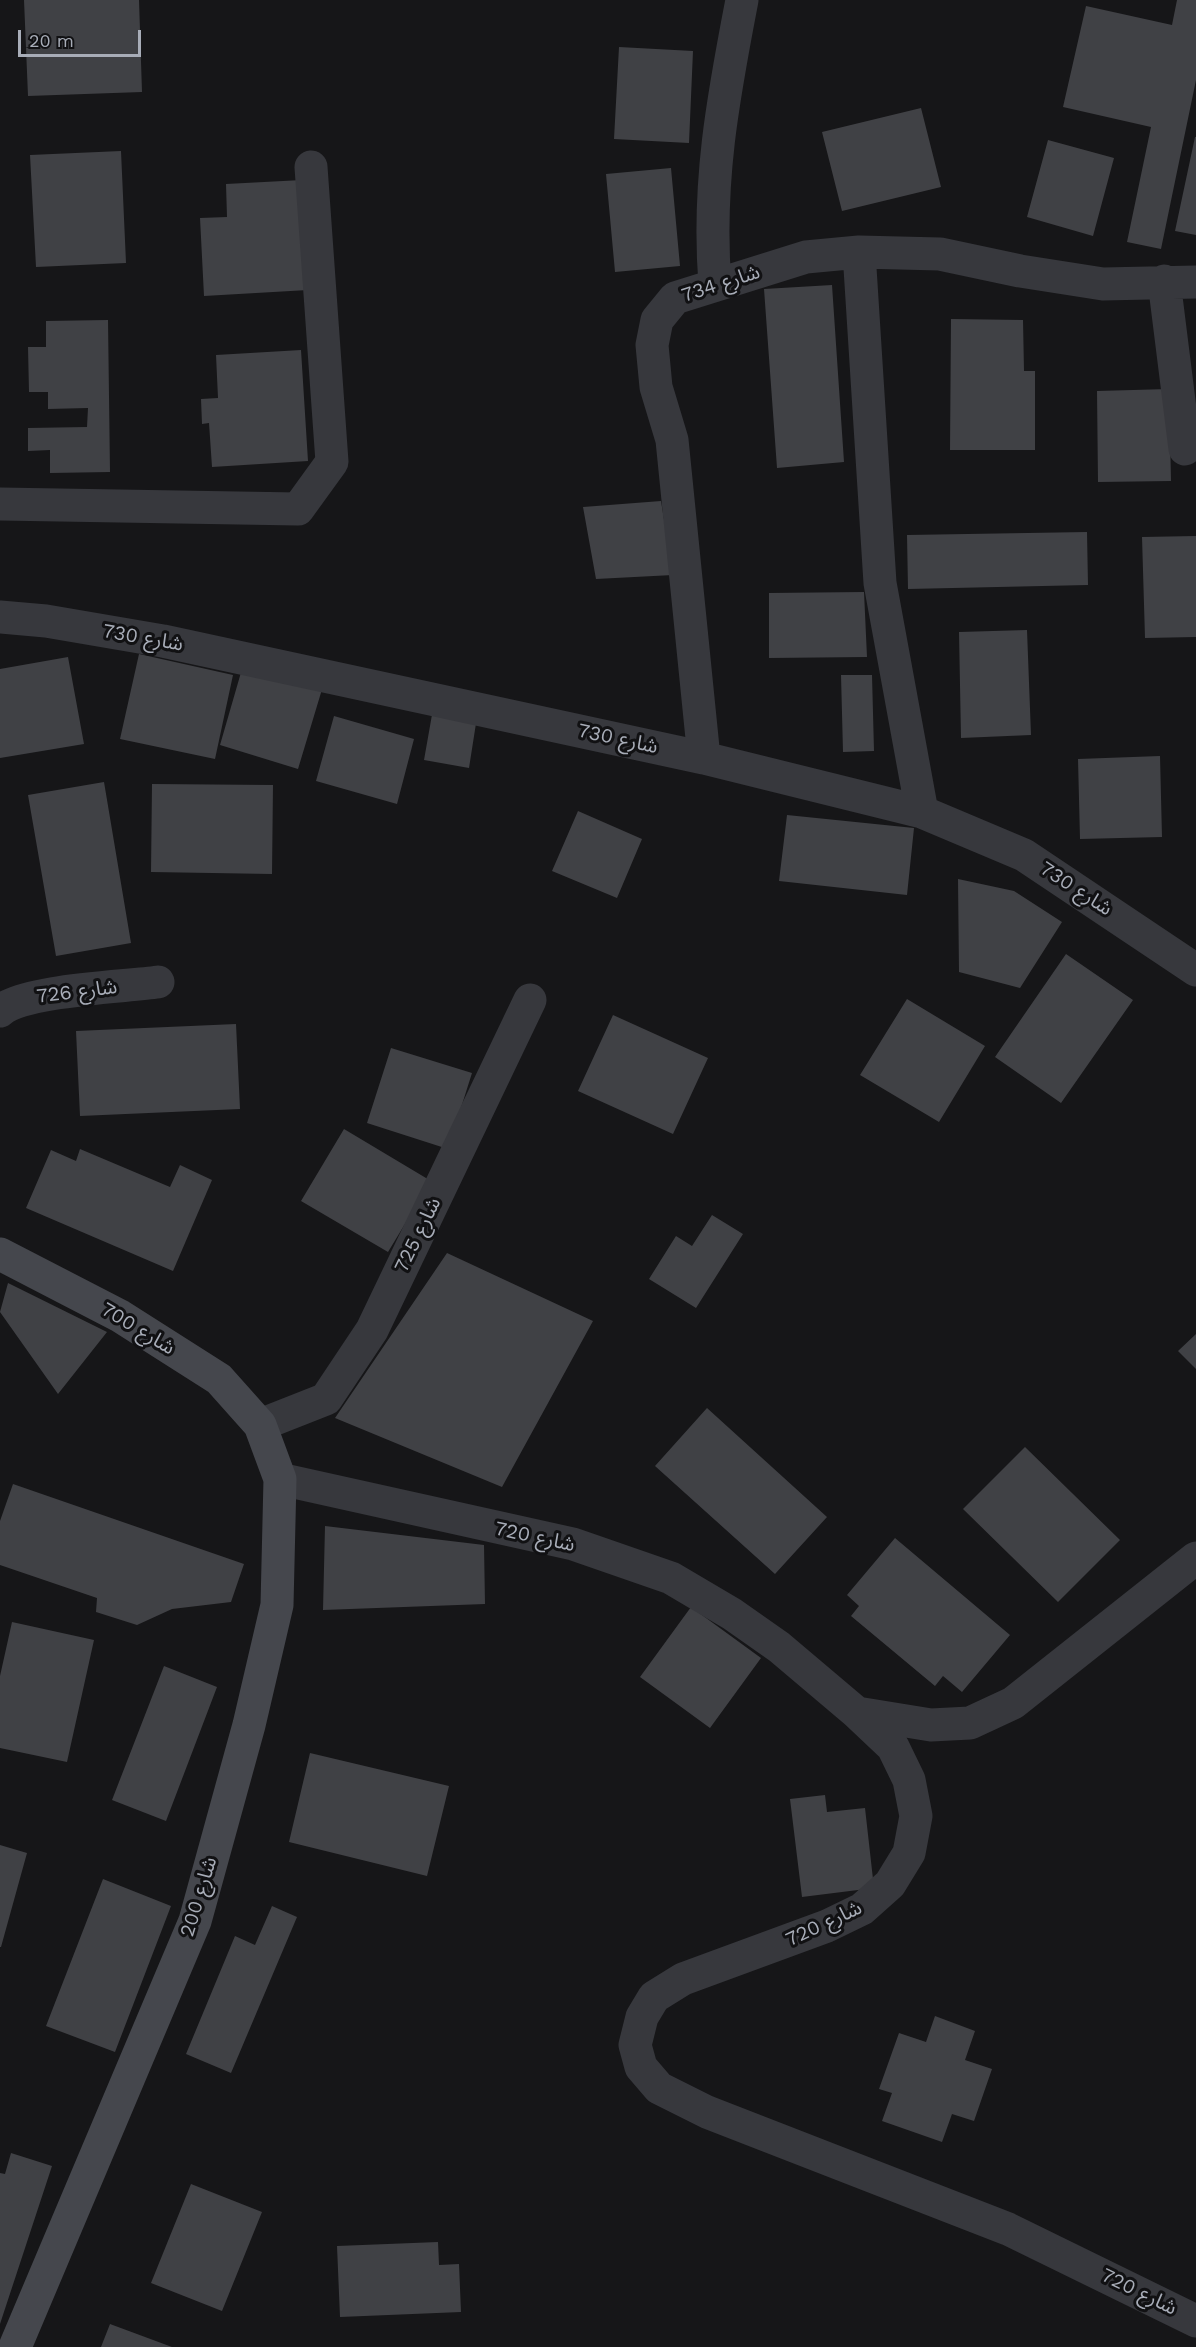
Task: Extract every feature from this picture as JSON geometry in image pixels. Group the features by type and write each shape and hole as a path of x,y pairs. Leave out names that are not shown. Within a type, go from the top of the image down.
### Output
{"main road":[{"name":"شارع 700","path":"0,1254 120,1316 219,1379 260,1425"},
{"name":"شارع 200","path":"15,2347 195,1921 249,1725 277,1605 280,1479 260,1425"}],"street":[{"path":"716,285 711,208 718,132 742,0"},
{"path":"0,504 298,509 332,462 311,167"},
{"path":"859,252 880,583 922,812"},
{"name":"شارع 734","path":"704,758 672,440 656,387 652,345 657,320 675,298 806,256 859,252 940,254 1020,271 1103,284 1196,282"},
{"path":"1164,281 1185,449"},
{"name":"شارع 730","path":"0,617 46,621 163,641 704,758 922,812 1024,855 1196,970"},
{"name":"شارع 726","path":"0,1011 7,1005 35,996 158,982"},
{"name":"شارع 725","path":"260,1425 326,1399 372,1330 530,1000"},
{"name":"شارع 720","path":"280,1479 573,1544 671,1578 732,1614 779,1647 857,1713 893,1747 909,1780 916,1816 909,1853 890,1884 862,1909 836,1922 682,1979 654,1997 642,2017 635,2045 641,2067 659,2088 707,2112 1008,2229 1196,2321"},
{"path":"857,1713 931,1725 970,1723 1003,1708 1013,1703 1196,1558"}],"building":[{"path":"24,0 139,0 142,92 28,96"},
{"path":"1177,0 1196,0 1196,80 1161,249 1127,242 1151,127 1063,107 1086,6 1172,25"},
{"path":"619,47 693,51 689,143 614,139"},
{"path":"921,108 941,187 842,211 822,132"},
{"path":"1196,137 1196,235 1175,231"},
{"path":"1048,140 1114,158 1093,236 1027,217"},
{"path":"121,151 126,263 36,267 30,155"},
{"path":"671,168 680,266 615,272 606,174"},
{"path":"302,180 308,290 204,296 200,218 227,217 226,184"},
{"path":"832,285 844,462 777,468 764,289"},
{"path":"951,319 1023,320 1024,371 1035,371 1035,450 950,450"},
{"path":"108,320 110,472 50,473 50,450 28,451 28,428 87,427 88,408 48,409 48,392 29,392 28,347 46,347 46,321"},
{"path":"301,350 308,461 212,467 209,423 202,424 201,399 218,398 216,355"},
{"path":"1169,389 1171,481 1098,482 1097,391"},
{"path":"661,501 673,575 596,579 583,507"},
{"path":"1087,532 1088,585 908,589 907,535"},
{"path":"1196,536 1196,637 1145,638 1142,537"},
{"path":"864,592 867,657 769,658 769,593"},
{"path":"1027,630 1031,735 961,738 959,632"},
{"path":"139,654 233,675 215,759 120,739"},
{"path":"68,657 84,744 0,758 0,669"},
{"path":"244,662 323,686 298,769 220,745"},
{"path":"841,675 872,675 874,751 843,752"},
{"path":"433,709 477,717 469,768 424,760"},
{"path":"334,716 414,739 397,804 316,781"},
{"path":"1160,756 1162,837 1080,839 1078,759"},
{"path":"104,782 131,943 56,956 28,795"},
{"path":"152,784 273,785 272,874 151,872"},
{"path":"578,811 642,839 617,898 552,871"},
{"path":"787,815 914,828 907,895 779,881"},
{"path":"958,879 1014,891 1062,922 1020,988 959,972"},
{"path":"1066,954 1133,1000 1061,1103 995,1057"},
{"path":"907,999 985,1046 939,1122 860,1075"},
{"path":"613,1015 708,1058 673,1134 578,1091"},
{"path":"236,1024 240,1109 80,1116 76,1031"},
{"path":"391,1048 472,1073 448,1149 367,1123"},
{"path":"344,1129 431,1181 388,1252 301,1201"},
{"path":"80,1149 170,1187 180,1165 212,1180 173,1271 26,1208 51,1150 76,1161"},
{"path":"712,1215 743,1234 696,1308 649,1279 676,1236 692,1246"},
{"path":"447,1253 593,1321 502,1487 335,1418"},
{"path":"8,1283 107,1332 58,1394 0,1312"},
{"path":"1196,1334 1196,1369 1178,1351"},
{"path":"707,1408 827,1517 775,1574 655,1466"},
{"path":"1025,1447 1120,1540 1058,1602 963,1509"},
{"path":"13,1484 244,1564 231,1602 172,1609 137,1625 96,1612 97,1598 0,1565 0,1521"},
{"path":"325,1526 484,1545 485,1604 323,1610"},
{"path":"895,1538 1010,1635 962,1692 943,1676 935,1686 851,1616 859,1606 847,1595"},
{"path":"691,1607 761,1658 710,1728 640,1677"},
{"path":"12,1622 94,1640 67,1762 0,1748 0,1676"},
{"path":"164,1666 217,1687 166,1821 112,1800"},
{"path":"310,1753 449,1786 427,1876 289,1842"},
{"path":"825,1795 827,1812 865,1808 874,1888 802,1897 790,1799"},
{"path":"0,1845 27,1853 1,1947 0,1947"},
{"path":"103,1879 171,1906 115,2052 46,2026"},
{"path":"272,1906 297,1917 231,2073 186,2054 235,1936 255,1945"},
{"path":"935,2016 975,2031 965,2060 992,2069 974,2121 952,2114 942,2142 882,2121 892,2093 879,2089 899,2033 926,2042"},
{"path":"11,2153 52,2166 0,2324 0,2173 5,2174"},
{"path":"191,2184 262,2212 222,2311 151,2283"},
{"path":"438,2242 439,2265 459,2264 461,2312 340,2317 337,2246"},
{"path":"110,2324 172,2347 101,2347"}]}
